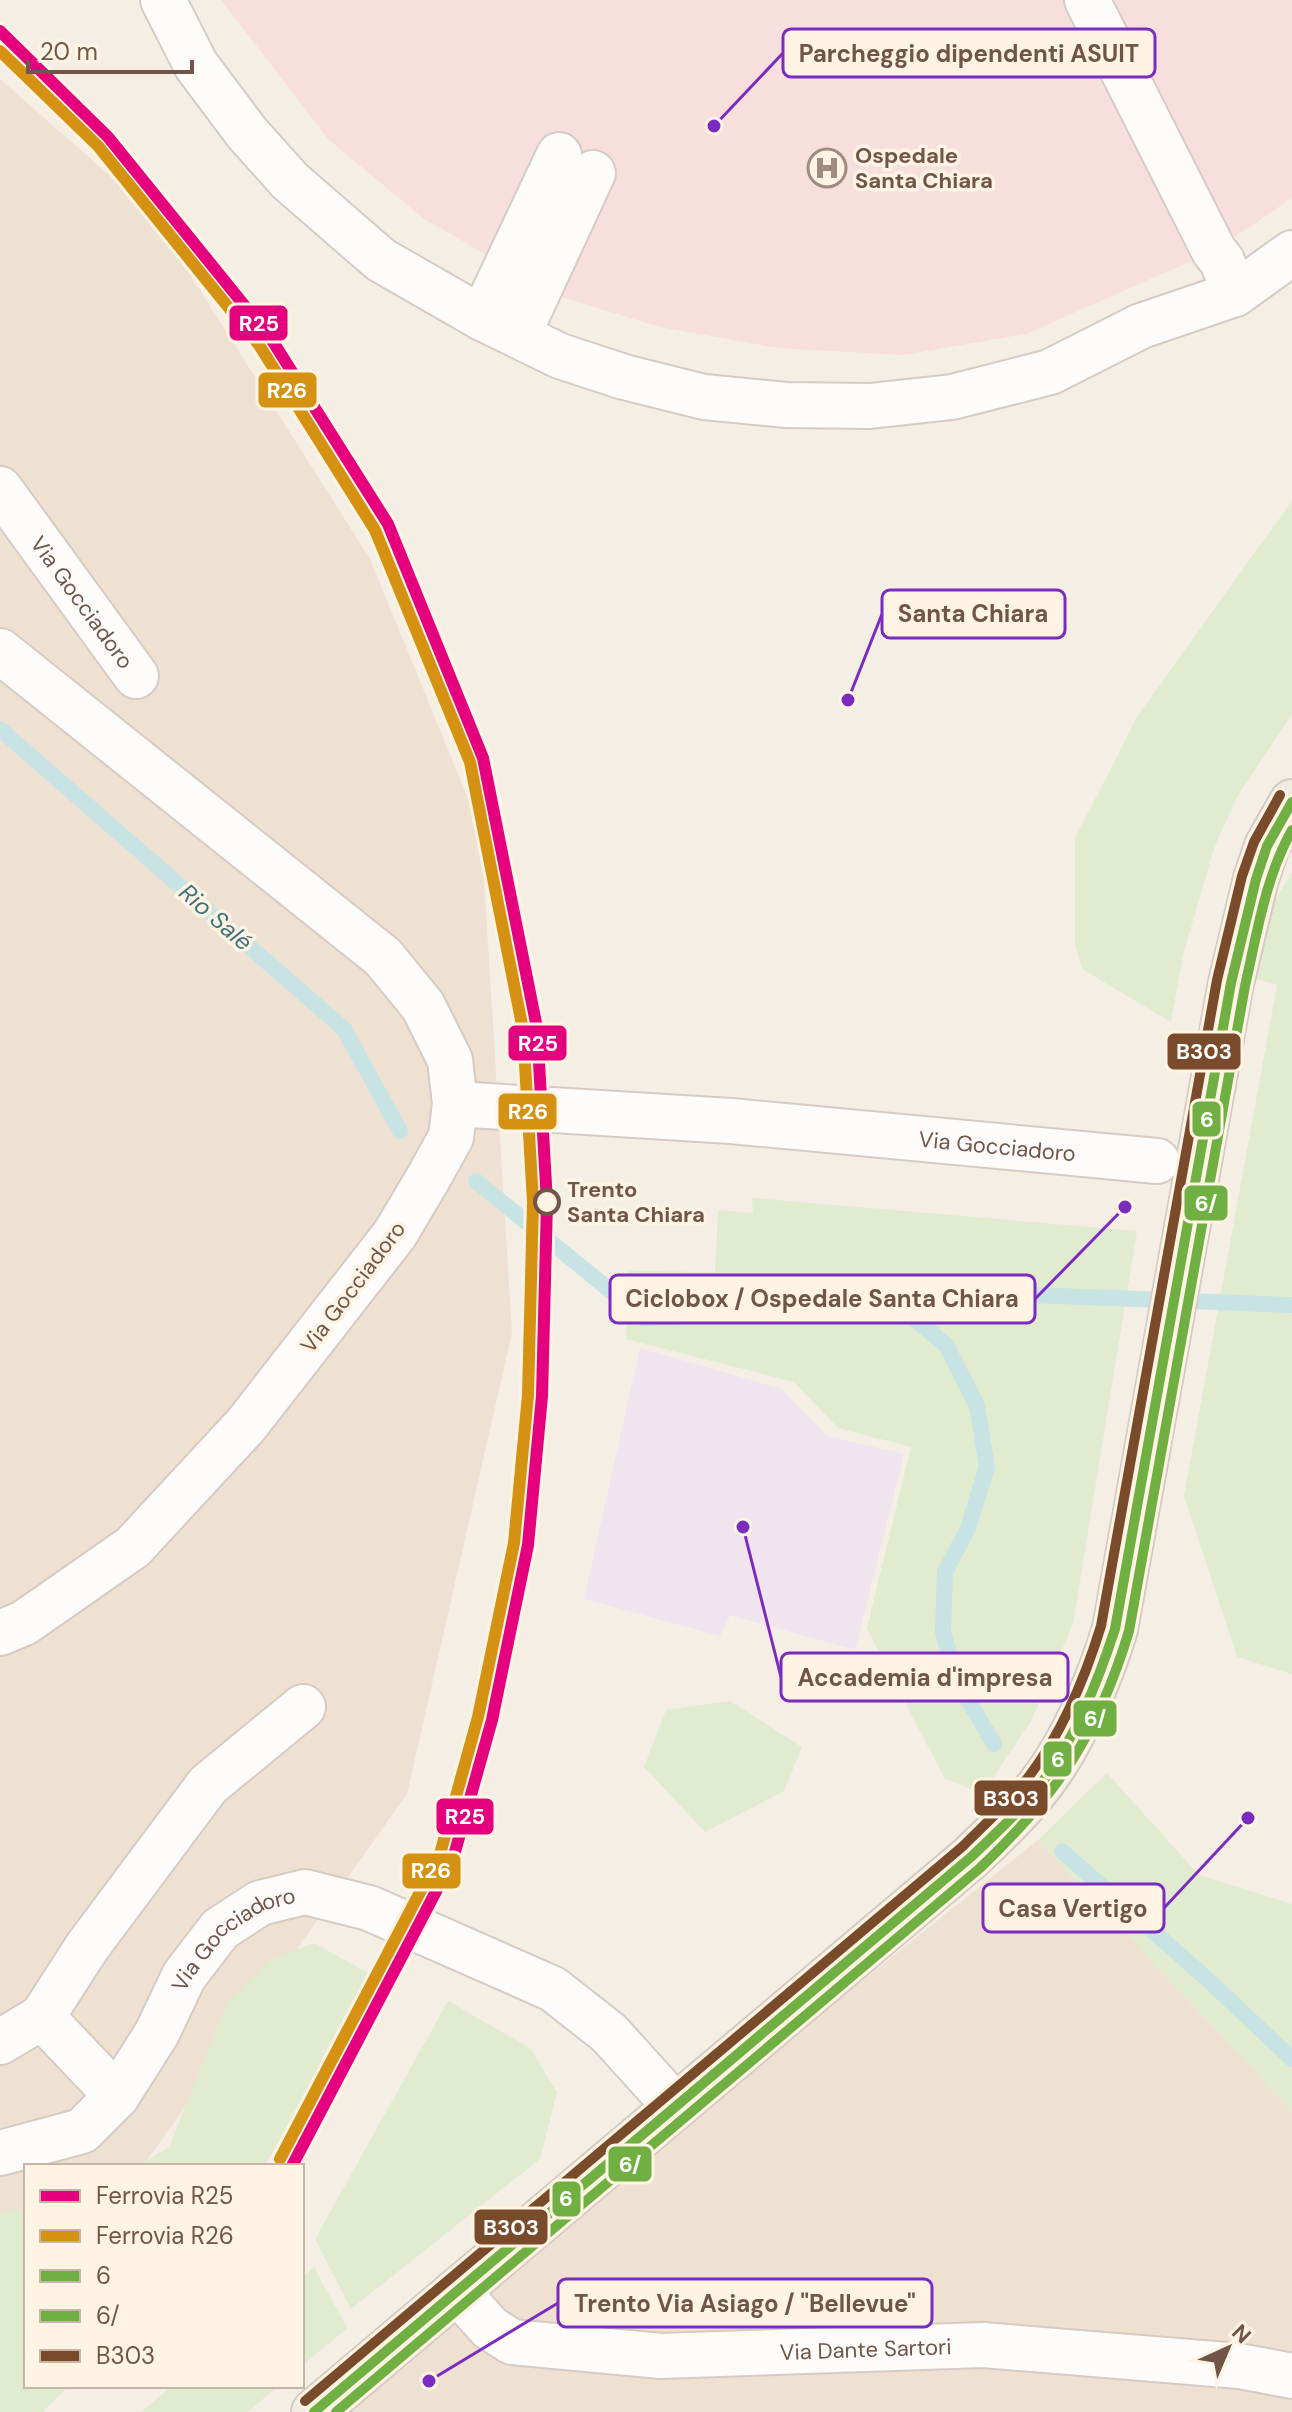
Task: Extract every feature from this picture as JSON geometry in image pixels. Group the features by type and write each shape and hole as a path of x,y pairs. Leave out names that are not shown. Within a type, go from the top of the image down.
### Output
{"main road":[{"path":"314,2412 971,1857 1009,1822 1042,1783 1093,1692 1115,1629 1231,983 1267,846 1292,802"}],"street":[{"path":"163,0 196,65 247,133 290,181 381,260 511,333 624,377 704,397 787,405 870,406 952,397 1050,372 1141,326 1235,294 1292,253"},
{"path":"1087,0 1214,251 1222,261 1235,294"},
{"path":"511,333 576,164"},
{"name":"Via Gocciadoro","path":"0,489 136,676"},
{"name":"Via Gocciadoro","path":"0,651 383,957 423,1006 450,1060 455,1104 451,1137 395,1234 246,1425 133,1547 24,1623 0,1633"},
{"name":"Via Gocciadoro","path":"455,1104 731,1121 1157,1161"},
{"path":"0,2042 42,2017 87,1947 208,1785 303,1707"},
{"name":"Via Gocciadoro","path":"0,2153 82,2131 117,2096 157,2033 184,1976 220,1929 260,1903 305,1892 369,1908 553,1989 609,2033 675,2106"},
{"path":"42,2017 117,2096"},
{"name":"Via Dante Sartori","path":"457,2291 490,2328 512,2342 661,2356 983,2345 1239,2366 1292,2376"}],"shaded area":[{"name":"Ospedale Santa Chiara","path":"221,0 1292,0 1292,196 1214,251 1026,334 903,355 778,348 660,327 555,295 423,218 329,140"},
{"path":"0,79 150,211 370,559 481,830 512,1333 407,1794 144,2164 24,2164 24,2287 0,2310"},
{"path":"640,1348 782,1389 827,1436 904,1454 855,1650 730,1615 720,1636 584,1599"},
{"path":"1038,1840 1292,2111 1292,2412 323,2412"}],"green space":[{"path":"1292,501 1292,714 1237,797 1214,848 1183,955 1171,1022 1082,969 1075,944 1075,838 1138,715"},
{"path":"1292,872 1292,1674 1237,1657 1184,1496 1277,985 1247,976 1267,914"},
{"path":"752,1198 1137,1231 1073,1624 1031,1721 982,1794 944,1778 867,1628 911,1447 838,1428 794,1382 626,1339 629,1271 715,1272 718,1210 753,1213"},
{"path":"730,1701 802,1747 784,1791 705,1832 644,1767 666,1710"},
{"path":"1107,1773 1199,1875 1292,1904 1292,2111 1038,1840"},
{"path":"314,1943 381,1980 265,2164 141,2164 169,2147 227,2003 270,1960"},
{"path":"448,2001 530,2048 557,2092 540,2159 351,2309 315,2239"},
{"path":"24,2208 24,2388 67,2388 43,2412 0,2412 0,2213"},
{"path":"314,2267 347,2328 304,2364 304,2275"},
{"path":"170,2388 276,2388 248,2412 141,2412"}],"waterway":[{"name":"Rio Salé","path":"0,729 344,1029 400,1131"},
{"name":"Rio Salé","path":"476,1181 644,1318 805,1311 909,1314 1034,1295 1292,1305"},
{"path":"909,1314 946,1345 977,1406 987,1467 968,1528 945,1572 943,1632 957,1681 994,1744"},
{"path":"1062,1851 1292,2059"}],"rail line":[{"name":"R25","path":"0,31 108,137 270,337 388,524 483,758 537,1028 547,1202 542,1396 528,1545 492,1720 453,1859 293,2164"},
{"name":"R26","path":"0,51 98,146 259,345 375,530 470,762 523,1030 533,1202 528,1395 514,1543 478,1717 440,1854 280,2159"}],"transit line":[{"name":"B303","path":"305,2401 962,1847 1022,1785 1053,1740 1080,1684 1101,1626 1217,980 1242,876 1254,842 1280,795"},
{"name":"6","path":"314,2412 971,1857 1024,1804 1064,1749 1093,1690 1115,1629 1231,983 1267,846 1292,802"},
{"name":"6/","path":"336,2412 980,1868 1031,1815 1072,1761 1103,1701 1129,1631 1245,986 1268,887 1292,830"}],"place":[{"name":"Parcheggio dipendenti ASUIT","path":"714,126"},
{"name":"Ospedale Santa Chiara","path":"827,168"},
{"name":"Santa Chiara","path":"848,700"},
{"name":"Trento Santa Chiara","path":"547,1202"},
{"name":"Ciclobox / Ospedale Santa Chiara","path":"1125,1207"},
{"name":"Accademia d'impresa","path":"743,1527"},
{"name":"Casa Vertigo","path":"1248,1818"},
{"name":"Trento Via Asiago / \"Bellevue\"","path":"429,2381"}]}
